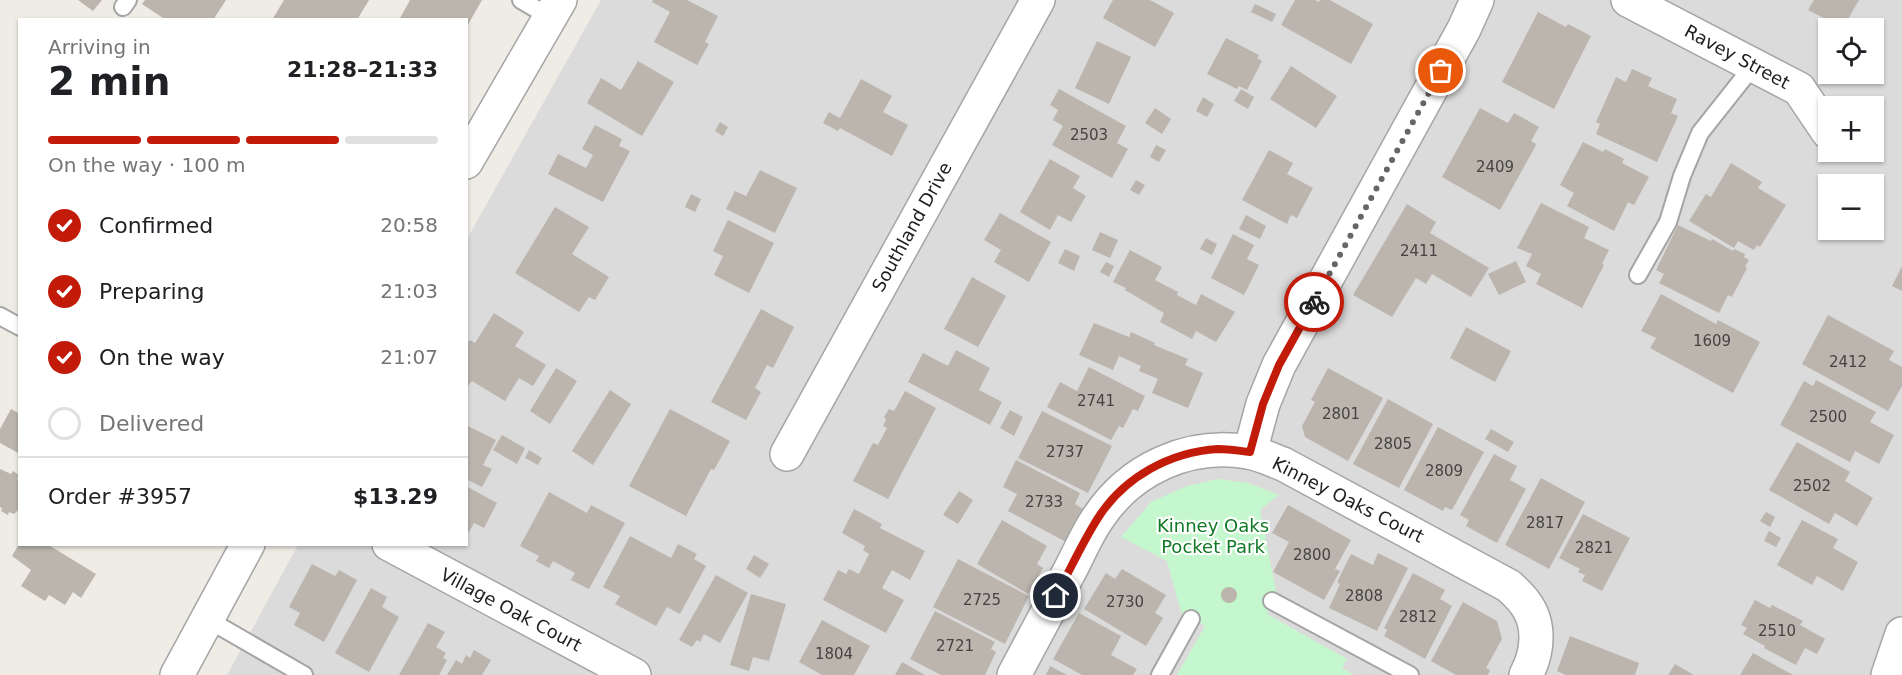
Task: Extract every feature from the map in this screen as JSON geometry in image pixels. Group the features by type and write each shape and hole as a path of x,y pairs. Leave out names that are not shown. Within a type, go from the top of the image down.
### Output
{"street":[{"name":"Southland Drive","path":"787,454 1038,0"},
{"path":"1250,452 1263,404 1279,365 1464,29 1477,0"},
{"name":"Ravey Street","path":"1628,0 1799,89 1818,117"},
{"path":"468,159 556,9"},
{"name":"Kinney Oaks Court","path":"1014,675 1098,517 1118,494 1137,477 1164,461 1220,449 1250,452 1283,464 1509,586 1526,603 1536,624 1536,647 1526,675"},
{"path":"177,675 247,546"},
{"name":"Village Oak Court","path":"393,546 634,675"},
{"path":"1888,675 1901,638"}],"lane":[{"path":"521,0 556,9"},
{"path":"1638,275 1668,222 1682,176 1700,133 1753,66"},
{"path":"0,316 18,326"},
{"path":"1272,601 1410,675"},
{"path":"207,619 304,675"},
{"path":"1161,675 1191,619"}],"shaded area":[{"path":"601,0 1902,0 1902,675 227,675 297,546 468,546 468,237"}],"green space":[{"name":"Kinney Oaks Pocket Park","path":"1218,479 1248,483 1279,495 1260,510 1277,596 1267,614 1347,659 1342,668 1354,675 1177,675 1205,626 1181,612 1167,561 1121,537 1151,502 1187,486"}],"building":[{"path":"78,0 102,0 93,11"},
{"path":"145,0 226,0 214,18 163,18 142,4"},
{"path":"284,0 369,0 358,18 273,18"},
{"path":"410,0 482,0 468,24 468,18 400,18"},
{"path":"653,0 687,0 718,16 705,42 709,44 697,65 654,42 670,12 652,2"},
{"path":"1113,0 1150,0 1174,13 1155,47 1103,18"},
{"path":"1295,0 1319,2 1330,0 1373,24 1351,64 1281,25"},
{"path":"1814,0 1859,0 1849,18 1824,18 1808,10"},
{"path":"1255,4 1276,14 1272,22 1251,12"},
{"path":"1538,12 1566,27 1568,24 1591,36 1554,109 1502,82"},
{"path":"1226,38 1259,55 1257,58 1262,61 1247,90 1239,86 1237,89 1207,74"},
{"path":"1097,41 1131,57 1109,104 1075,88"},
{"path":"638,61 674,82 642,136 587,103 601,78 621,90"},
{"path":"1291,66 1337,96 1316,128 1270,99"},
{"path":"1632,69 1652,78 1648,86 1677,99 1671,113 1678,116 1657,162 1596,134 1600,124 1596,122 1616,77 1626,82"},
{"path":"861,79 892,96 883,112 908,125 892,156 840,128 838,131 823,123 829,112 840,118"},
{"path":"1059,89 1126,126 1117,143 1128,149 1112,178 1052,145 1063,126 1053,120 1058,110 1050,105"},
{"path":"1241,89 1254,97 1248,109 1234,101"},
{"path":"1203,97 1214,104 1207,117 1196,111"},
{"path":"1155,108 1171,119 1162,134 1145,123"},
{"path":"1480,108 1508,123 1514,113 1539,127 1531,141 1536,144 1535,147 1500,210 1442,177"},
{"path":"720,122 728,127 723,136 715,131"},
{"path":"595,125 622,139 619,146 630,151 603,202 548,174 558,154 586,168 593,155 582,149"},
{"path":"1583,142 1603,152 1605,149 1624,159 1622,163 1649,177 1634,205 1628,202 1614,231 1567,206 1574,193 1560,185"},
{"path":"1156,145 1166,150 1159,162 1150,157"},
{"path":"1269,150 1293,163 1287,174 1313,188 1297,218 1291,215 1287,224 1242,200"},
{"path":"1050,159 1080,176 1073,188 1086,196 1071,222 1058,215 1050,230 1020,212"},
{"path":"1731,163 1762,182 1758,188 1786,205 1760,247 1757,245 1754,250 1738,241 1734,248 1689,221 1706,194 1711,197"},
{"path":"760,170 797,188 775,233 726,209 735,191 746,196"},
{"path":"1136,180 1145,185 1139,195 1130,190"},
{"path":"691,194 701,199 695,212 685,207"},
{"path":"1541,203 1589,227 1584,238 1609,250 1582,308 1536,284 1541,274 1526,266 1532,254 1517,248"},
{"path":"1407,204 1436,222 1430,233 1489,268 1471,297 1432,274 1426,284 1416,278 1392,317 1353,295"},
{"path":"555,207 589,227 572,254 609,277 595,300 589,297 579,312 515,273"},
{"path":"1000,213 1051,242 1029,282 994,262 1001,250 984,240"},
{"path":"1246,215 1266,226 1260,239 1239,229"},
{"path":"728,220 774,243 749,293 714,275 723,256 713,251"},
{"path":"1678,225 1711,241 1712,239 1733,251 1734,249 1745,254 1744,257 1749,260 1732,297 1728,295 1719,313 1659,283 1664,274 1656,270"},
{"path":"1100,232 1118,240 1110,258 1092,250"},
{"path":"1233,234 1254,245 1247,259 1259,265 1244,295 1211,278"},
{"path":"1206,238 1217,244 1212,255 1200,249"},
{"path":"1065,249 1080,256 1074,271 1058,263"},
{"path":"1130,250 1162,267 1155,280 1178,292 1177,295 1196,305 1201,294 1235,312 1216,342 1196,331 1192,339 1160,322 1164,313 1113,282"},
{"path":"1516,261 1526,282 1499,295 1488,274"},
{"path":"1106,262 1114,266 1109,277 1100,272"},
{"path":"1902,266 1902,291 1892,286"},
{"path":"972,277 1006,296 978,347 944,329"},
{"path":"1661,294 1716,324 1718,320 1760,342 1733,393 1650,348 1656,338 1641,331"},
{"path":"761,309 794,327 773,368 767,365 755,388 761,392 746,420 711,402"},
{"path":"494,313 524,332 515,346 546,365 533,386 519,378 505,401 472,381 468,386 468,342 470,340 475,343"},
{"path":"1828,315 1894,351 1889,360 1902,367 1902,386 1888,411 1802,364"},
{"path":"1094,323 1129,337 1131,332 1155,343 1154,345 1188,359 1185,365 1203,373 1188,408 1152,393 1158,379 1139,371 1141,366 1119,356 1113,370 1079,355"},
{"path":"1466,327 1511,351 1495,382 1450,358"},
{"path":"956,350 990,368 979,390 1002,402 990,425 908,382 923,353 948,366"},
{"path":"1089,367 1145,396 1138,411 1133,409 1123,428 1119,426 1111,440 1047,407 1060,382 1077,391"},
{"path":"556,368 577,381 550,424 530,411"},
{"path":"1328,368 1383,398 1348,461 1305,437 1302,426 1315,402 1311,400"},
{"path":"1816,380 1876,412 1870,422 1894,435 1879,464 1855,451 1850,462 1780,425 1804,381 1813,386"},
{"path":"610,390 631,404 593,465 572,451"},
{"path":"905,391 936,408 888,499 853,481 873,443 878,445 887,428 883,426 886,419 884,417 889,409 894,411"},
{"path":"1388,399 1433,424 1399,488 1353,464"},
{"path":"11,409 18,413 18,453 0,443 0,429"},
{"path":"670,409 730,441 714,470 711,469 686,516 629,486"},
{"path":"1010,410 1023,417 1014,436 1000,428"},
{"path":"1042,411 1112,446 1088,493 1018,458"},
{"path":"468,426 496,440 483,465 492,469 482,487 468,480"},
{"path":"1438,427 1484,452 1452,510 1445,507 1443,511 1404,490"},
{"path":"1491,429 1514,442 1508,452 1485,439"},
{"path":"502,435 525,448 517,464 493,450"},
{"path":"1797,442 1850,472 1845,481 1873,498 1857,526 1835,513 1829,524 1769,490"},
{"path":"529,450 542,458 538,465 525,458"},
{"path":"1494,454 1517,466 1510,480 1526,489 1497,543 1466,526 1469,520 1460,515"},
{"path":"1016,460 1080,493 1075,504 1083,509 1066,542 1008,511 1017,494 1003,487"},
{"path":"0,469 11,474 13,471 18,474 18,510 14,514 9,512 8,515 1,511"},
{"path":"1541,478 1585,502 1549,569 1505,545"},
{"path":"468,487 497,503 484,528 474,523 468,534"},
{"path":"959,491 973,500 958,524 943,515"},
{"path":"549,492 587,513 591,505 625,523 589,589 571,580 575,573 553,561 549,568 536,561 539,556 520,546"},
{"path":"1288,505 1351,540 1335,569 1340,571 1324,600 1273,572 1289,542 1272,533"},
{"path":"854,509 882,524 880,528 925,551 910,580 892,570 882,588 904,600 886,633 823,600 838,570 846,574 849,569 859,574 869,554 863,550 865,546 842,533"},
{"path":"1766,512 1775,517 1770,527 1760,521"},
{"path":"1583,514 1630,538 1602,591 1582,581 1585,575 1578,572 1580,569 1559,558"},
{"path":"1002,520 1047,546 1037,564 1043,568 1028,594 977,564"},
{"path":"1802,520 1838,539 1833,548 1858,562 1843,591 1817,576 1812,585 1777,565"},
{"path":"1769,531 1781,538 1776,547 1764,541"},
{"path":"630,536 671,558 678,544 697,554 694,559 706,566 680,614 667,607 656,626 615,604 620,596 603,587"},
{"path":"18,546 50,546 96,574 81,598 73,592 65,605 49,595 45,601 21,586 31,570 12,556"},
{"path":"1378,553 1408,568 1377,631 1329,608 1340,584 1337,582 1351,554 1373,565"},
{"path":"754,555 769,564 760,578 746,569"},
{"path":"958,559 1029,596 1005,644 933,607"},
{"path":"312,564 335,576 339,570 357,580 324,642 294,625 300,613 289,607"},
{"path":"1122,569 1166,595 1155,613 1163,618 1146,646 1084,609 1106,573 1115,579"},
{"path":"1413,573 1445,590 1440,599 1452,606 1425,659 1384,636 1387,630 1384,628"},
{"path":"716,575 748,593 720,643 704,634 700,642 697,640 692,647 679,640"},
{"path":"1226,587 1232,587 1237,595 1235,601 1226,603 1221,598 1221,592"},
{"path":"371,588 387,597 382,607 399,617 369,672 335,653"},
{"path":"751,594 786,604 769,661 753,657 749,671 730,665"},
{"path":"1755,600 1770,608 1772,605 1803,621 1800,625 1825,639 1817,654 1805,648 1796,665 1743,634 1747,628 1741,625"},
{"path":"1463,602 1497,621 1502,639 1486,668 1490,670 1488,675 1456,675 1431,661"},
{"path":"935,611 995,642 991,649 996,652 985,675 941,675 910,659"},
{"path":"1079,613 1121,636 1111,655 1137,669 1133,675 1082,675 1053,659"},
{"path":"822,620 870,646 854,675 822,675 799,662"},
{"path":"428,623 445,632 436,647 446,653 443,658 447,660 439,675 399,675"},
{"path":"1570,636 1639,663 1635,675 1566,675 1557,671"},
{"path":"474,650 491,660 482,675 447,675 456,660 462,664 466,655 470,658"},
{"path":"1753,653 1793,675 1740,675"},
{"path":"902,662 925,675 895,675"},
{"path":"1675,664 1694,675 1668,675"},
{"path":"1050,666 1067,675 1046,675"}],"way so far":[{"path":"1314,302 1441,71"}],"route":[{"path":"1056,596 1098,517 1137,477 1164,461 1193,453 1220,449 1250,452 1263,404 1279,365 1314,302"}]}
